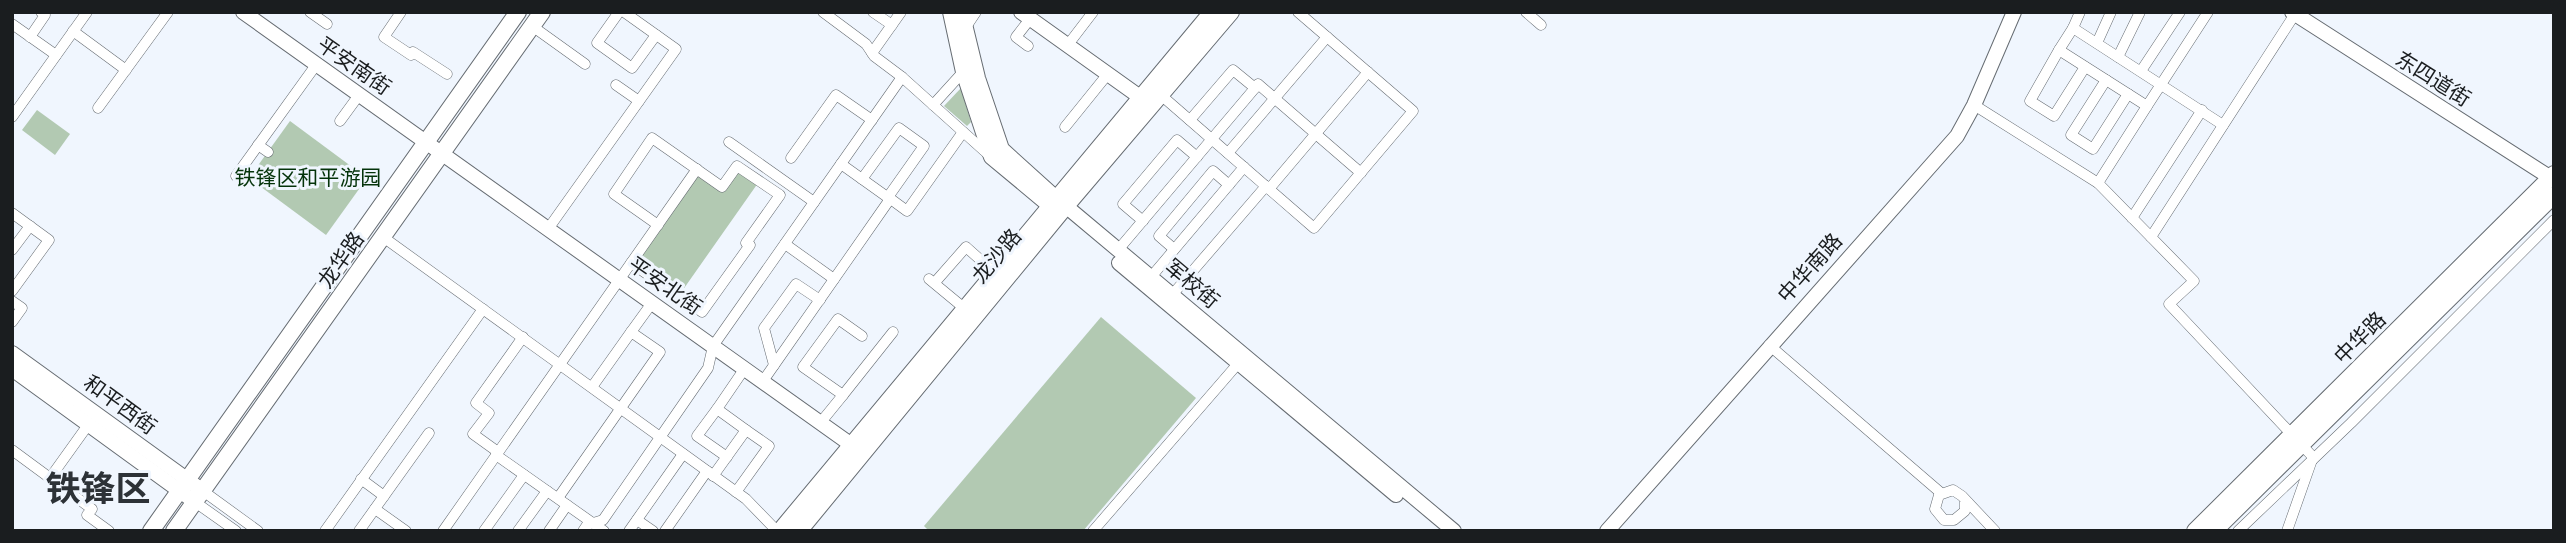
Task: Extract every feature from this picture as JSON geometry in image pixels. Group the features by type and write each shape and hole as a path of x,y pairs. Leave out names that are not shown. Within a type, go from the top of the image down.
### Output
{"main road":[{"name":"龙华路","path":"151,531 518,12"},
{"name":"龙华路","path":"174,531 542,12"},
{"path":"950,12 963,72 991,156"},
{"name":"军校街","path":"962,12 978,78 1002,149 1057,206 1454,531"},
{"name":"龙沙路","path":"799,531 964,308 994,272 1162,96 1231,12"},
{"name":"中华南路","path":"1607,531 1769,345 1957,136 1974,105 2014,12"},
{"name":"平安南街","path":"247,13 442,154"},
{"name":"东四道街","path":"2293,13 2553,177"},
{"path":"1025,15 1140,97"},
{"name":"龙沙路","path":"779,531 858,449 1057,206 1205,15"},
{"name":"平安北街","path":"442,154 858,449"},
{"name":"军校街","path":"991,156 1151,277 1439,531"},
{"name":"中华路","path":"2214,531 2297,439 2553,177"},
{"name":"中华路","path":"2195,531 2297,439 2554,195"},
{"name":"和平西街","path":"12,353 183,486"},
{"name":"和平西街","path":"12,369 88,425 199,496"}],"street":[{"path":"30,37 45,15 41,12"},
{"path":"12,117 87,12"},
{"path":"97,108 168,12"},
{"path":"310,12 327,24"},
{"path":"401,12 384,37 447,74"},
{"path":"548,229 676,50 656,35 622,12 597,43 632,68 656,35"},
{"path":"873,12 892,25"},
{"path":"872,53 901,12"},
{"path":"966,27 975,12"},
{"path":"1068,46 1093,12"},
{"path":"1162,96 1314,228 1413,111 1298,12"},
{"path":"1526,12 1541,25"},
{"path":"2080,12 2030,101 2054,116 2085,67"},
{"path":"2097,43 2112,12"},
{"path":"2118,57 2140,12"},
{"path":"2141,71 2180,12"},
{"path":"2098,183 2208,12"},
{"path":"2151,236 2293,13"},
{"name":"军校街","path":"830,14 991,156"},
{"path":"1025,15 1016,37 1028,46"},
{"path":"532,26 585,64"},
{"path":"14,28 56,55"},
{"path":"2073,28 2223,125"},
{"path":"74,32 126,70"},
{"path":"1228,153 1327,37"},
{"path":"2059,50 2147,106"},
{"path":"236,176 316,65"},
{"path":"1190,120 1233,70 1255,88"},
{"path":"933,105 963,72"},
{"path":"1172,295 1368,72"},
{"path":"1065,127 1107,75"},
{"path":"583,531 587,524 603,520 708,368 713,346 902,78"},
{"path":"2106,80 2071,135 2092,149 2128,94"},
{"path":"1118,250 1258,84 1361,173"},
{"path":"616,85 639,101"},
{"path":"791,158 836,94 872,120"},
{"path":"340,121 359,95"},
{"path":"1974,105 2098,183 2151,236 2194,281 2169,304 2313,457"},
{"path":"2133,218 2202,110"},
{"path":"763,381 924,146 898,128 862,179"},
{"path":"841,164 907,211 963,132"},
{"path":"631,263 702,312 750,245 746,243 780,195 737,166 722,187 652,138 614,194 658,225"},
{"path":"1143,221 1123,204 1177,140 1196,157"},
{"path":"729,142 814,202"},
{"path":"258,145 268,152"},
{"path":"1151,277 1244,167"},
{"path":"443,531 697,169"},
{"path":"1174,249 1159,236 1213,172 1229,185"},
{"path":"12,213 49,240 12,291"},
{"path":"2238,531 2351,423 2554,220"},
{"path":"12,250 30,226"},
{"path":"383,237 736,492 779,531"},
{"path":"785,244 834,279"},
{"path":"964,308 933,279 966,247 994,272"},
{"path":"774,365 764,328 796,284 820,300"},
{"path":"12,301 22,308 12,322"},
{"path":"592,387 652,303"},
{"path":"325,531 483,309"},
{"path":"843,395 803,367 838,319 862,336"},
{"path":"558,498 660,352 631,332"},
{"path":"821,422 893,332"},
{"path":"523,337 476,403 489,413 473,434 524,475 604,531"},
{"path":"1769,345 1941,493"},
{"path":"1093,531 1241,359"},
{"path":"727,457 697,436 745,369"},
{"path":"716,409 769,446 736,492"},
{"path":"50,478 88,425"},
{"path":"665,531 746,430"},
{"path":"359,531 429,433"},
{"path":"12,450 92,509 87,515 109,531"},
{"path":"629,531 683,454"},
{"path":"2287,531 2313,457"},
{"path":"484,531 524,475"},
{"path":"361,479 384,496"},
{"path":"1965,500 1965,511 1954,520 1944,520 1935,509 1936,499 1941,493 1953,490 1965,500 1995,531"},
{"path":"519,531 547,491"},
{"path":"199,496 236,531"},
{"path":"199,496 258,531"},
{"path":"549,531 567,505"},
{"path":"374,509 405,531"},
{"path":"637,520 653,531"}],"green space":[{"path":"961,88 971,122 967,126 944,106"},
{"path":"37,110 70,134 55,155 22,130"},
{"name":"铁锋区和平游园","path":"290,121 367,178 326,235 249,178"},
{"path":"739,169 758,183 680,294 635,262 697,172 723,190"},
{"path":"1101,317 1196,398 1083,531 929,531 924,526"}],"district":[{"name":"铁锋区","path":"98,489"}]}
